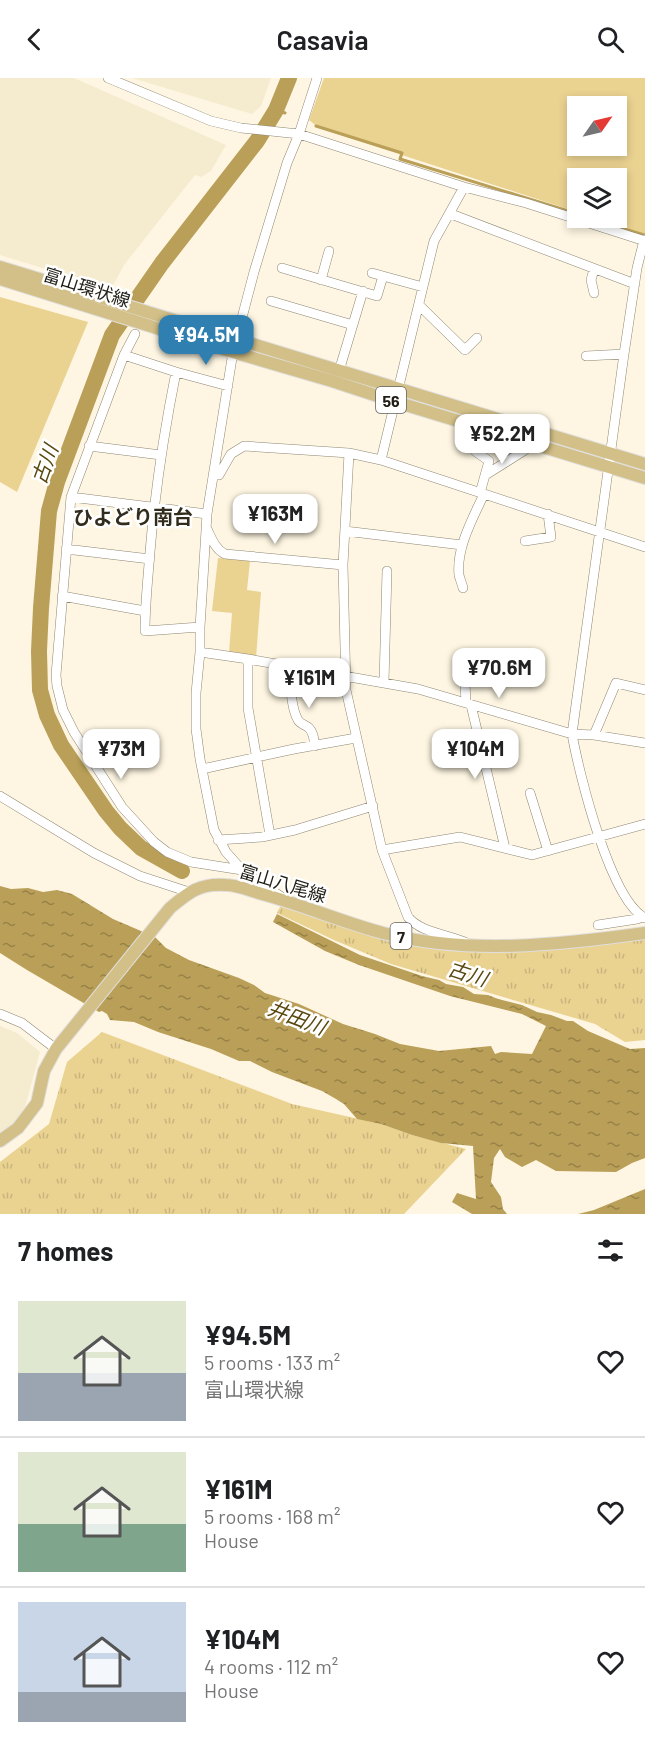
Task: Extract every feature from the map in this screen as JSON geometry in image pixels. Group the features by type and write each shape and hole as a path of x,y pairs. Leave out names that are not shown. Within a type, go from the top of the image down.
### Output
{"main road":[{"name":"富山環状線","path":"0,267 109,307 139,322 339,371 645,464"},
{"name":"富山環状線","path":"0,279 109,307"},
{"name":"富山環状線","path":"235,346 396,402 645,478"},
{"name":"富山八尾線","path":"0,1141 18,1128 37,1103 44,1071 56,1049 170,908 189,892 202,886 227,884 384,933 446,944 528,945 645,933"}],"street":[{"path":"108,78 211,122 294,134 644,240 634,284 609,453 572,734 577,762 598,836 621,888 631,905 644,917"},
{"path":"287,901 242,870 218,840 202,769 196,723 196,693 207,514 235,346 294,134 317,78"},
{"path":"381,460 434,242 464,187"},
{"path":"451,214 634,284"},
{"path":"321,280 329,252"},
{"path":"282,268 377,296 383,276"},
{"path":"594,268 591,280 594,293"},
{"path":"372,273 423,287"},
{"path":"339,371 363,291"},
{"path":"272,301 353,325"},
{"path":"420,306 465,350 477,338"},
{"path":"139,322 124,355 71,497 56,675 63,710 74,732 116,797 148,836 167,852 191,862 242,870"},
{"path":"586,356 624,354"},
{"path":"124,355 228,386"},
{"path":"176,372 154,507 145,631 200,627"},
{"path":"487,474 525,450 529,442"},
{"path":"89,446 161,455"},
{"path":"213,475 219,475 231,454 244,447 349,453 381,460 645,548"},
{"path":"463,588 459,575 462,545 482,494 489,461 475,451"},
{"path":"349,453 343,565 346,690 382,849 408,918 412,923 475,946"},
{"path":"71,497 207,514"},
{"path":"525,541 551,537 548,514"},
{"path":"206,528 215,545 225,554 343,565"},
{"path":"345,531 462,545"},
{"path":"66,549 150,559"},
{"path":"384,682 387,571"},
{"path":"62,596 145,611"},
{"path":"200,652 384,682 418,689 572,734 645,743"},
{"path":"248,659 248,708 270,835"},
{"path":"464,663 468,704 505,848"},
{"path":"290,668 290,688 298,720 312,733 315,746"},
{"path":"594,735 616,682 645,690"},
{"path":"202,769 356,738"},
{"path":"530,793 548,851"},
{"path":"0,796 103,857 140,876 189,892"},
{"path":"218,840 270,835 335,819 373,806"},
{"path":"382,849 460,837 532,855 645,824"},
{"path":"598,925 644,917"},
{"path":"0,1014 22,1023 56,1049"}],"shaded area":[{"path":"0,78 74,78 226,145 211,171 201,177 195,175 124,265 111,289 0,255"},
{"path":"132,78 271,78 261,106 252,114"},
{"path":"0,1026 17,1033 40,1052 24,1111 13,1127 0,1137"}],"green space":[{"path":"324,78 645,78 645,234 626,228 627,168 567,168 567,209 319,128 309,120"},
{"path":"0,297 88,322 17,492 0,482"},
{"path":"218,558 250,561 247,590 261,592 256,658 229,653 232,613 212,611"},
{"path":"281,905 403,943 645,938 645,1040 625,1042 595,1024 391,964 277,913"},
{"path":"102,1032 292,1104 381,1124 412,1135 466,1149 404,1214 0,1214 0,1162 49,1124 67,1062"}],"water":[{"name":"井田川","path":"0,886 11,889 28,888 43,892 57,890 72,894 113,919 155,937 166,948 189,960 239,978 265,993 400,1044 439,1051 491,1046 495,1054 501,1052 532,1054 546,1026 522,1014 450,996 325,951 273,922 277,914 360,955 446,984 463,987 474,994 488,995 537,1012 573,1021 588,1031 630,1049 645,1048 645,1158 616,1172 556,1171 536,1160 522,1167 505,1157 500,1149 494,1158 491,1182 501,1197 503,1209 507,1214 472,1214 452,1202 457,1193 476,1199 473,1146 441,1143 357,1119 344,1104 322,1091 250,1061 239,1061 134,1022 110,1020 107,1014 99,1012 0,953"},
{"path":"645,1189 645,1214 578,1214 594,1210"}],"waterway":[{"name":"古川","path":"182,871 141,848 120,828 61,745 47,715 40,690 39,651 49,511 57,482 112,335 162,263 257,141 276,110 289,78"},
{"path":"276,110 285,113"},
{"path":"316,126 402,153 400,159 567,211"},
{"path":"622,228 645,235"}],"district":[{"name":"ひよどり南台","path":"133,516"}]}
